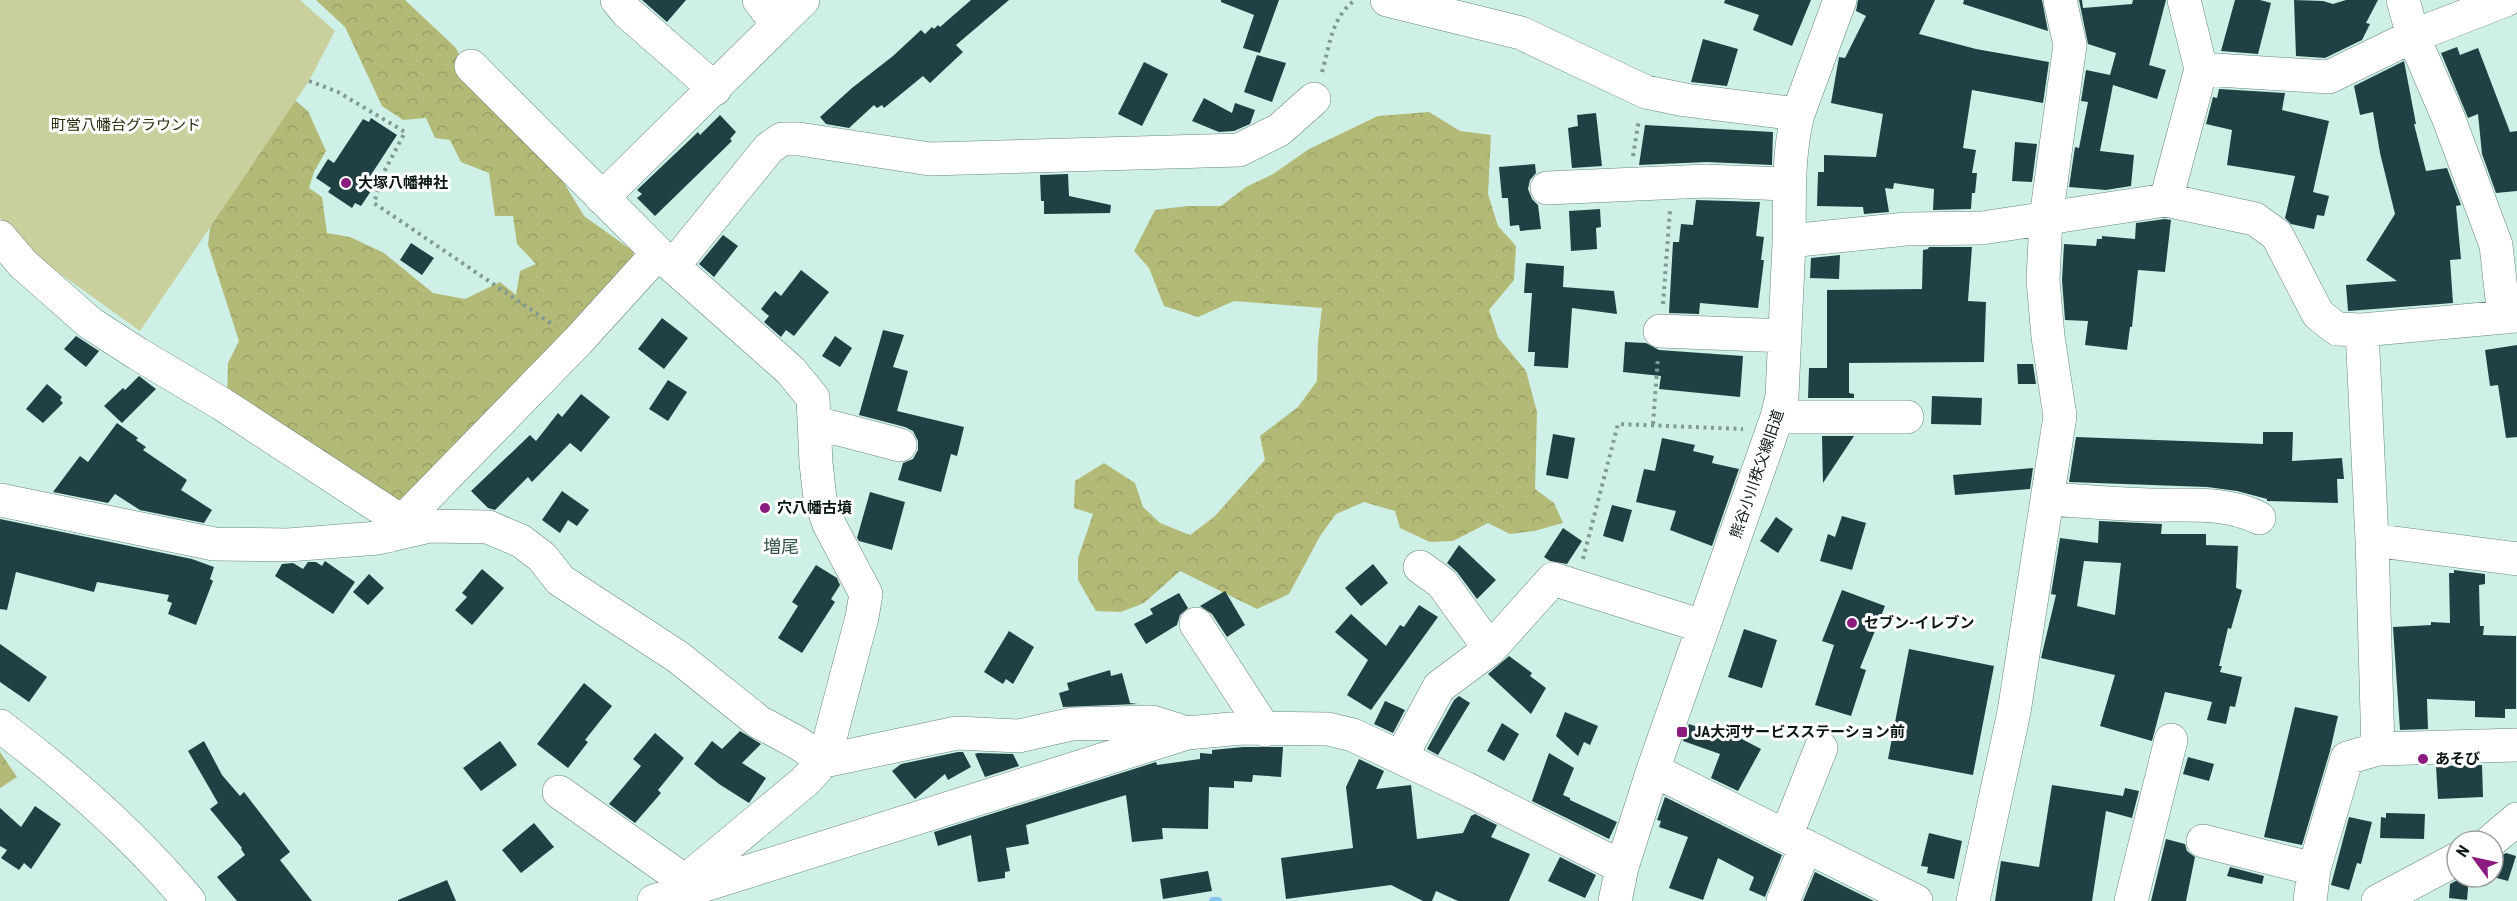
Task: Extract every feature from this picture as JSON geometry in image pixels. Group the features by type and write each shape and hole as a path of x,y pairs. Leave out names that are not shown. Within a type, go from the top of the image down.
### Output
{"street":[{"path":"617,0 627,12 715,89"},
{"path":"759,0 778,25"},
{"path":"602,198 803,0"},
{"path":"1387,0 1521,33 1646,92 1685,100 1798,114"},
{"name":"熊谷小川秩父線旧道","path":"1615,901 1622,867 1653,770 1702,626 1776,424 1782,396 1785,336 1789,241 1788,184 1798,114 1840,0"},
{"path":"1973,901 2014,712 2060,416 2048,337 2043,280 2046,218 2070,45 2060,0"},
{"path":"2166,200 2201,69 2184,0"},
{"path":"1789,241 1906,229 1982,228 2166,200 2255,219 2277,235 2318,314 2337,329 2362,330 2511,316 2496,245 2448,117 2413,36 2403,0"},
{"path":"2201,69 2329,76 2413,36 2506,0"},
{"path":"471,66 602,198 791,371 813,398 820,499 829,524 866,594 824,761 804,782 675,894"},
{"path":"394,529 578,341 666,259 769,148 782,139 799,139 930,159 1239,150 1279,130 1314,99"},
{"path":"1547,188 1706,181 1788,184"},
{"path":"0,237 23,264 90,323 222,404 394,529"},
{"path":"2362,330 2373,540 2378,749"},
{"path":"1660,331 1785,336"},
{"path":"1776,424 1907,417"},
{"path":"816,423 900,445"},
{"path":"2048,499 2124,504 2221,505 2244,510 2259,518"},
{"path":"0,500 214,544 288,545 394,529 430,526 488,527 521,541 542,557 560,580 678,657 759,722 798,743 824,761 957,733 1019,736 1072,724 1152,722 1187,733"},
{"path":"2373,540 2517,559"},
{"path":"1420,567 1442,583 1490,650"},
{"path":"1401,757 1439,687 1490,650 1553,579 1702,626"},
{"path":"1196,624 1265,729"},
{"path":"0,726 58,769 158,864 189,901"},
{"path":"675,894 1187,733 1242,728 1328,729 1353,735 1622,867"},
{"path":"2131,901 2171,740"},
{"path":"2310,901 2314,869 2347,758 2378,749 2517,746"},
{"path":"1783,901 1796,841 1821,748"},
{"path":"1653,770 1916,901"},
{"path":"559,792 675,894"},
{"path":"2505,829 2517,819"},
{"path":"2204,841 2314,869"},
{"path":"2378,901 2445,865"}],"path":[{"path":"1314,99 1335,21 1344,8 1355,0"},
{"path":"309,81 338,92 405,132 383,174 374,203 578,341"},
{"path":"1630,184 1636,131 1646,92"},
{"path":"1576,585 1618,424 1776,424"}],"green space":[{"name":"町営八幡台グラウンド","path":"0,0 300,0 335,31 309,81 140,331 30,252 0,218"},
{"path":"316,0 405,0 456,48 472,82 552,163 584,216 633,251 635,266 386,519 227,396 228,363 239,341 208,245 212,211 292,98 308,111 326,151 314,172 309,188 322,197 327,233 350,237 384,253 433,293 465,299 500,282 516,295 520,271 536,264 517,244 513,216 495,216 489,173 461,162 450,140 435,138 426,118 403,120 382,106 345,27"},
{"path":"1429,112 1460,131 1491,135 1488,194 1498,226 1516,246 1514,280 1489,310 1498,337 1526,371 1537,412 1535,489 1554,503 1563,523 1534,531 1510,534 1488,523 1453,541 1430,542 1400,528 1395,511 1364,502 1336,514 1320,536 1289,594 1257,609 1180,571 1144,603 1121,612 1096,611 1078,580 1078,558 1093,514 1074,508 1075,481 1104,463 1135,483 1143,507 1160,523 1190,535 1214,517 1265,460 1260,436 1298,407 1317,381 1322,308 1234,301 1198,317 1164,306 1149,268 1134,251 1155,210 1187,206 1221,206 1246,187 1273,174 1309,149 1378,116"},
{"path":"0,752 17,777 0,788"}],"building":[{"path":"642,0 686,0 667,22"},
{"path":"971,0 1009,0 956,45 963,52 930,83 923,76 884,108 882,105 877,108 874,105 849,128 826,124 820,117 921,30 925,34 932,27 934,29 938,25 940,27"},
{"path":"1221,0 1279,0 1260,53 1243,48 1254,15 1221,2"},
{"path":"1725,0 1811,0 1792,46 1753,30 1759,15 1724,3"},
{"path":"1858,0 1935,0 1919,34 1976,49 2049,62 2043,103 1972,90 1963,148 1976,150 1972,173 1977,173 1971,209 1933,210 1934,189 1894,183 1893,189 1885,188 1889,212 1864,214 1863,207 1817,206 1818,172 1824,172 1824,155 1876,157 1883,114 1831,103 1839,57 1845,58 1866,16 1856,11"},
{"path":"1964,0 2042,0 2048,31 1963,4"},
{"path":"2079,0 2082,0 2083,8 2132,4 2133,0 2166,0 2149,65 2166,70 2157,99 2113,85 2100,151 2134,155 2131,186 2106,190 2069,187 2075,147 2079,148 2088,102 2081,101 2086,70 2110,75 2116,53 2088,44"},
{"path":"2235,0 2260,0 2271,3 2258,54 2221,51"},
{"path":"2294,0 2323,1 2333,4 2346,0 2378,0 2366,23 2370,24 2362,40 2325,58 2296,56"},
{"path":"1703,39 1738,49 1727,86 1691,82"},
{"path":"2457,47 2460,55 2478,48 2510,132 2517,131 2517,191 2496,193 2482,154 2478,114 2468,118 2441,53"},
{"path":"1257,55 1286,63 1272,102 1244,92"},
{"path":"2404,61 2416,124 2414,124 2426,171 2447,168 2461,205 2456,206 2461,259 2450,260 2453,303 2348,311 2346,285 2397,281 2366,260 2395,214 2380,153 2373,112 2360,115 2354,86"},
{"path":"1144,62 1168,74 1142,126 1118,114"},
{"path":"2219,89 2285,93 2282,110 2329,121 2313,192 2329,196 2324,216 2317,215 2314,229 2291,224 2285,218 2295,176 2227,165 2232,130 2206,124 2213,97 2217,98"},
{"path":"1204,98 1232,113 1235,103 1255,110 1250,124 1234,131 1219,132 1192,121"},
{"path":"1596,113 1602,166 1572,168 1568,128 1578,126 1577,115"},
{"path":"720,115 736,132 730,139 732,141 655,216 637,198 642,194 637,190 698,132 700,135"},
{"path":"371,118 397,135 367,181 370,182 366,188 371,191 361,206 355,203 352,208 328,192 331,188 316,178 328,159 334,163 363,119 369,122"},
{"path":"1645,125 1773,132 1772,165 1707,162 1639,165"},
{"path":"2015,142 2037,144 2032,182 2012,181"},
{"path":"1535,164 1536,173 1530,180 1528,189 1532,199 1538,205 1541,229 1520,231 1519,225 1510,226 1508,198 1502,198 1499,167"},
{"path":"1068,174 1069,196 1111,205 1110,213 1044,214 1040,175"},
{"path":"1696,200 1760,202 1756,236 1764,237 1761,260 1764,260 1758,308 1700,303 1699,314 1669,313 1673,242 1679,242 1681,224 1693,225"},
{"path":"1600,209 1601,227 1596,228 1597,249 1571,251 1569,211"},
{"path":"2171,220 2165,272 2138,270 2132,327 2130,327 2127,350 2085,345 2088,321 2065,320 2062,280 2064,244 2096,246 2097,239 2102,239 2102,236 2135,239 2136,223"},
{"path":"723,235 738,246 714,277 699,264"},
{"path":"411,243 434,258 422,275 400,260"},
{"path":"1929,247 1972,247 1968,301 1986,302 1984,362 1849,363 1849,393 1854,394 1854,398 1808,398 1809,368 1827,368 1827,290 1922,289 1923,250"},
{"path":"1840,255 1839,279 1810,278 1811,258"},
{"path":"1526,263 1564,266 1563,287 1614,291 1617,314 1572,308 1568,368 1534,366 1535,352 1528,352 1532,293 1524,293"},
{"path":"801,270 829,292 794,336 786,330 781,337 764,322 769,316 761,309 775,291 781,296"},
{"path":"662,318 688,338 664,369 638,349"},
{"path":"883,330 904,335 893,367 908,371 897,411 964,427 957,456 951,454 941,492 898,480 903,463 913,459 918,450 918,441 913,431 859,415"},
{"path":"76,336 99,351 86,367 64,349"},
{"path":"835,336 852,348 840,367 822,356"},
{"path":"1625,342 1646,343 1659,350 1743,356 1740,397 1659,389 1661,376 1623,372"},
{"path":"2517,345 2517,437 2506,438 2498,385 2490,386 2485,350"},
{"path":"2017,364 2033,364 2036,384 2018,384"},
{"path":"139,376 156,389 122,423 104,406"},
{"path":"668,380 687,392 668,421 649,409"},
{"path":"47,384 62,397 60,400 63,403 43,423 26,409"},
{"path":"581,394 610,417 581,452 570,443 532,482 528,477 495,510 488,508 471,491 530,435 536,441 558,413 562,417"},
{"path":"1932,396 1982,398 1981,425 1931,424"},
{"path":"117,423 138,438 136,440 146,447 143,450 187,480 181,490 212,510 204,523 140,510 115,494 108,503 53,492 80,456 88,462"},
{"path":"2263,432 2293,432 2292,461 2342,458 2344,479 2337,479 2338,503 2267,501 2267,499 2237,491 2207,487 2069,482 2076,437 2263,444"},
{"path":"1553,434 1575,438 1568,479 1546,475"},
{"path":"1822,436 1854,436 1823,483"},
{"path":"1662,438 1695,445 1693,451 1714,456 1712,463 1739,469 1712,546 1670,530 1676,511 1636,502 1644,469 1655,471"},
{"path":"2033,468 2030,489 1955,495 1953,475"},
{"path":"562,491 589,510 577,526 568,520 560,533 542,520"},
{"path":"870,492 905,502 892,550 859,541 857,538"},
{"path":"1612,505 1632,510 1623,542 1603,536"},
{"path":"1842,516 1866,523 1852,570 1820,561 1828,534 1835,537"},
{"path":"1776,517 1793,529 1778,553 1760,541"},
{"path":"0,519 192,559 214,567 210,579 213,581 196,625 168,614 172,603 167,601 169,595 97,582 94,592 16,572 7,610 0,609"},
{"path":"2099,521 2162,524 2161,534 2206,534 2206,545 2238,546 2236,588 2242,590 2231,629 2228,628 2219,666 2222,666 2220,672 2242,677 2235,707 2230,706 2226,724 2207,720 2212,702 2165,692 2152,741 2100,726 2115,675 2041,658 2056,595 2051,594 2060,538 2098,543","holes":["2084,561 2121,563 2115,615 2077,606"]},
{"path":"1563,528 1582,541 1567,564 1550,561 1544,557"},
{"path":"1459,545 1496,580 1477,599 1457,572 1447,563"},
{"path":"325,561 355,582 333,614 275,576 282,564 293,563 303,569 308,562 316,562 322,566"},
{"path":"1373,564 1388,583 1361,606 1345,588"},
{"path":"816,565 837,578 840,585 831,599 835,602 802,653 778,638 798,606 792,602"},
{"path":"482,569 504,588 472,625 455,610 467,597 462,593"},
{"path":"2454,570 2485,574 2485,584 2479,585 2480,626 2484,626 2483,635 2516,636 2516,709 2505,709 2505,718 2475,717 2475,701 2427,699 2428,729 2400,730 2393,627 2431,625 2431,622 2450,623 2449,573 2454,573"},
{"path":"369,574 384,588 368,605 353,592"},
{"path":"1842,590 1885,606 1860,668 1866,670 1851,716 1815,705 1834,645 1822,641"},
{"path":"1225,591 1245,625 1227,637 1212,614 1200,606"},
{"path":"1179,593 1188,608 1180,615 1177,625 1146,644 1134,624 1153,614 1150,609"},
{"path":"1419,605 1438,617 1371,710 1347,695 1368,660 1335,632 1351,614 1386,646 1400,625 1404,627"},
{"path":"1744,629 1777,640 1762,688 1728,677"},
{"path":"1009,631 1034,647 1013,684 1006,679 1003,684 984,672"},
{"path":"0,644 47,677 29,702 0,682"},
{"path":"1909,649 1994,666 1973,775 1888,759"},
{"path":"1509,656 1532,673 1530,676 1546,688 1531,714 1488,674"},
{"path":"1110,670 1111,676 1122,673 1130,703 1138,704 1063,707 1059,693 1069,690 1067,683"},
{"path":"584,683 612,706 585,740 588,742 568,768 537,744"},
{"path":"1459,696 1470,703 1438,755 1427,749 1454,700"},
{"path":"1385,701 1405,710 1393,733 1374,724"},
{"path":"2295,707 2338,716 2302,845 2264,837"},
{"path":"1565,712 1598,726 1590,745 1584,742 1578,756 1556,736"},
{"path":"1502,723 1519,734 1504,761 1487,751"},
{"path":"1689,724 1736,740 1738,737 1761,749 1738,791 1711,778 1720,754 1683,741"},
{"path":"740,731 761,744 742,763 766,778 749,803 719,784 694,764 712,741 722,749"},
{"path":"655,733 684,758 658,790 661,793 635,823 609,804 641,766 633,759"},
{"path":"204,741 222,775 240,796 244,792 290,852 280,860 312,901 237,901 217,877 245,855 242,848 210,809 218,803 188,751"},
{"path":"500,741 517,765 481,791 463,768"},
{"path":"1283,747 1281,777 1253,775 1252,782 1234,781 1234,788 1209,787 1208,829 1162,828 1163,839 1132,842 1126,795 1026,825 1029,844 1006,848 1010,871 1005,872 1005,878 978,882 971,835 938,846 934,832 1156,762 1157,765 1200,759 1200,753 1212,754 1212,750"},
{"path":"963,752 971,767 948,780 945,774 915,799 892,771 901,764"},
{"path":"1549,753 1574,768 1563,795 1617,822 1609,839 1532,801"},
{"path":"975,754 1013,754 1019,766 985,777"},
{"path":"2188,757 2214,764 2209,781 2183,774"},
{"path":"1359,759 1384,771 1376,789 1411,785 1417,839 1463,833 1471,816 1475,814 1497,825 1491,837 1530,854 1509,901 1458,901 1436,891 1432,901 1423,901 1391,885 1286,899 1281,858 1353,848 1346,787"},
{"path":"2482,765 2483,797 2438,799 2436,766"},
{"path":"2052,785 2123,796 2125,788 2139,791 2132,818 2106,811 2092,901 1995,901 2001,861 2039,867"},
{"path":"1665,797 1782,855 1765,897 1749,890 1754,877 1718,858 1703,900 1669,888 1688,837 1659,827 1661,821 1657,820"},
{"path":"35,806 61,824 31,869 24,863 19,870 1,858 7,850 0,846 0,808 21,827"},
{"path":"2386,813 2425,814 2424,839 2380,838 2381,817 2386,818"},
{"path":"2349,817 2372,822 2361,864 2357,863 2349,890 2331,885"},
{"path":"534,823 554,847 521,873 502,850"},
{"path":"1929,833 1962,841 1954,879 1927,873 1928,867 1921,866"},
{"path":"2166,839 2185,844 2187,851 2195,857 2186,901 2151,901"},
{"path":"2505,854 2516,856 2508,881 2505,880"},
{"path":"1560,857 1596,875 1585,898 1548,881"},
{"path":"2230,867 2264,876 2262,884 2227,876"},
{"path":"1208,871 1212,891 1163,899 1160,879"},
{"path":"1815,872 1874,901 1803,901"},
{"path":"447,880 456,901 398,901 398,900"},
{"path":"2450,889 2468,889 2467,900 2449,898"}],"waterway":[{"path":"1213,901 1218,901"}],"place":[{"name":"大塚八幡神社","path":"346,183"},
{"name":"穴八幡古墳","path":"765,508"},
{"name":"セブン-イレブン","path":"1852,623"},
{"name":"JA大河サービスステーション前","path":"1682,732"},
{"name":"あそび","path":"2423,759"}],"district":[{"name":"増尾","path":"781,547"}]}
